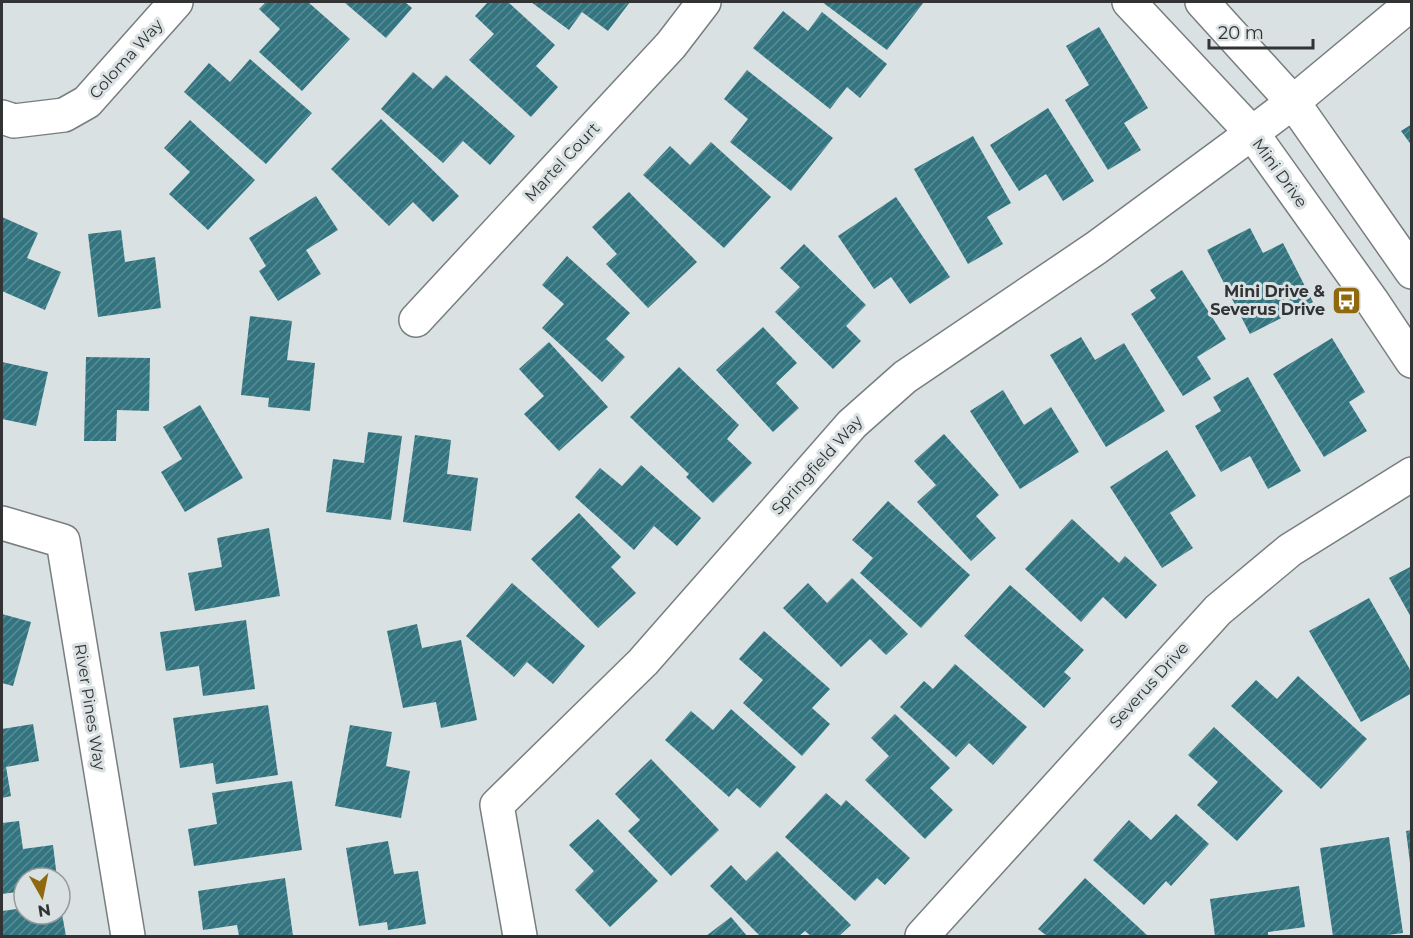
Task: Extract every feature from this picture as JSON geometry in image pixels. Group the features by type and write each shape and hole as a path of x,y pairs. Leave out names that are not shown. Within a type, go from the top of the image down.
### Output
{"street":[{"name":"Coloma Way","path":"2,117 14,121 64,116 87,102 176,2"},
{"name":"Martel Court","path":"416,320 671,45 704,2"},
{"name":"Mini Drive","path":"1130,2 1252,133 1412,361"},
{"path":"1202,2 1293,102 1412,272"},
{"name":"Springfield Way","path":"520,936 497,805 643,662 852,424 914,370 1096,248 1252,133 1412,3"},
{"name":"Severus Drive","path":"922,936 1218,610 1290,550 1412,474"},
{"name":"River Pines Way","path":"2,523 63,541 128,936"}],"building":[{"path":"266,2 308,2 350,39 302,91 259,52 280,29 259,9"},
{"path":"344,2 405,2 412,8 386,38"},
{"path":"488,2 508,2 555,45 536,66 558,87 531,117 469,60 494,34 475,16"},
{"path":"531,2 630,2 608,31 582,12 569,30"},
{"path":"822,2 924,2 887,50"},
{"path":"783,11 808,31 822,12 887,64 860,98 847,87 830,109 753,48"},
{"path":"1099,27 1148,108 1124,123 1141,150 1108,170 1065,100 1089,85 1066,46"},
{"path":"250,59 312,113 266,164 184,92 209,63 230,82"},
{"path":"747,70 833,138 791,191 730,142 748,119 724,99"},
{"path":"413,72 433,89 446,75 515,136 490,165 463,141 443,163 381,109"},
{"path":"1048,108 1094,181 1063,201 1046,174 1019,191 990,145"},
{"path":"381,119 459,196 433,222 413,202 389,226 331,169"},
{"path":"190,120 255,180 208,230 169,194 190,172 164,148"},
{"path":"1412,124 1412,146 1401,131"},
{"path":"973,136 1011,203 987,217 1003,244 968,264 914,169"},
{"path":"711,142 771,197 724,248 643,175 670,146 690,165"},
{"path":"629,192 697,262 648,308 606,264 617,254 592,227"},
{"path":"316,196 338,230 306,250 321,274 278,301 259,271 266,266 249,238"},
{"path":"896,197 950,277 910,304 891,277 874,289 838,236"},
{"path":"2,217 38,233 27,258 61,272 45,310 2,291"},
{"path":"1250,228 1263,253 1283,243 1313,302 1250,334 1207,250"},
{"path":"121,230 125,262 155,257 161,308 98,317 88,234"},
{"path":"804,244 866,305 846,326 861,341 833,369 775,312 800,287 780,268"},
{"path":"567,256 630,313 606,339 625,357 602,382 542,328 564,304 542,285"},
{"path":"1182,270 1226,339 1197,357 1211,379 1183,396 1131,314 1156,298 1150,290"},
{"path":"250,316 292,321 287,360 315,363 310,411 268,407 269,398 241,395"},
{"path":"763,327 797,363 776,383 799,408 773,432 716,370"},
{"path":"1081,337 1095,360 1124,343 1165,411 1106,447 1050,355"},
{"path":"1332,338 1365,392 1349,402 1367,431 1324,457 1273,374"},
{"path":"549,342 608,407 559,451 524,414 544,396 519,369"},
{"path":"86,357 150,358 149,411 117,410 116,441 84,441"},
{"path":"2,362 48,372 36,426 2,419"},
{"path":"679,367 739,425 727,439 752,463 713,503 686,477 689,474 630,417"},
{"path":"1248,377 1301,471 1268,489 1250,456 1221,472 1195,426 1221,411 1213,397"},
{"path":"1003,390 1024,425 1051,407 1079,452 1020,489 970,411"},
{"path":"200,405 243,478 185,512 161,472 182,459 163,427"},
{"path":"368,432 402,436 391,520 326,512 333,459 364,463"},
{"path":"944,434 999,495 976,516 996,538 971,561 917,502 936,485 914,461"},
{"path":"415,435 451,440 447,474 478,478 471,531 403,522"},
{"path":"1167,450 1196,496 1170,513 1193,548 1162,568 1110,487"},
{"path":"641,465 701,518 677,546 654,526 634,550 575,497 600,468 622,486"},
{"path":"888,501 970,575 921,628 860,573 873,558 852,540"},
{"path":"579,513 621,557 611,567 636,593 598,628 531,559"},
{"path":"1072,519 1119,563 1125,556 1157,585 1126,619 1103,597 1081,622 1025,569"},
{"path":"269,528 280,596 195,611 188,573 222,567 217,538"},
{"path":"1412,566 1412,619 1389,578"},
{"path":"852,578 908,634 886,655 870,639 841,667 783,608 808,583 827,603"},
{"path":"512,583 585,646 553,684 527,662 514,677 466,636"},
{"path":"1010,585 1084,650 1064,672 1071,678 1044,708 964,636"},
{"path":"1369,598 1412,673 1412,693 1361,722 1309,631"},
{"path":"2,614 31,622 13,686 2,683"},
{"path":"246,620 255,689 203,696 199,666 166,671 160,632"},
{"path":"417,624 422,648 461,640 477,720 441,728 436,702 403,708 387,631"},
{"path":"764,631 830,689 812,708 830,724 802,756 743,703 763,680 739,659"},
{"path":"955,664 1027,727 993,765 969,743 956,757 900,707 924,681 933,689"},
{"path":"1298,676 1367,739 1321,789 1231,706 1256,680 1277,699"},
{"path":"268,705 278,775 216,784 213,763 180,768 173,718"},
{"path":"731,709 796,767 760,808 737,788 729,797 665,740 691,711 713,730"},
{"path":"895,714 950,768 930,788 953,810 925,839 865,780 889,756 871,738"},
{"path":"33,724 39,761 6,767 11,796 2,798 2,729"},
{"path":"350,725 392,732 386,766 410,771 401,818 335,806"},
{"path":"1214,727 1283,791 1237,841 1197,805 1218,782 1188,755"},
{"path":"651,759 719,830 671,876 628,831 640,820 615,794"},
{"path":"292,781 302,850 194,866 188,829 217,824 212,793"},
{"path":"826,793 841,806 846,800 910,858 885,885 877,878 855,901 785,837"},
{"path":"1176,814 1209,844 1171,886 1166,881 1144,905 1093,860 1129,820 1151,840"},
{"path":"598,819 658,881 610,927 575,890 594,871 569,845"},
{"path":"19,821 23,849 53,845 56,866 12,866 12,893 2,894 2,823"},
{"path":"1412,830 1412,863 1410,863 1406,831"},
{"path":"1389,837 1403,933 1380,936 1333,936 1320,848"},
{"path":"388,841 394,874 418,871 426,924 388,930 387,922 359,926 346,848"},
{"path":"777,851 851,925 839,936 811,936 805,931 799,936 760,936 710,886 731,865 746,881"},
{"path":"285,878 293,936 239,936 237,925 203,930 198,891"},
{"path":"1085,878 1148,936 1047,936 1038,929"},
{"path":"1299,886 1305,927 1268,932 1268,936 1215,936 1210,899"},
{"path":"12,910 12,926 64,926 66,936 2,936 2,911"},
{"path":"731,917 747,936 706,936"}],"place":[{"name":"Mini Drive & Severus Drive","path":"1346,300"}]}
